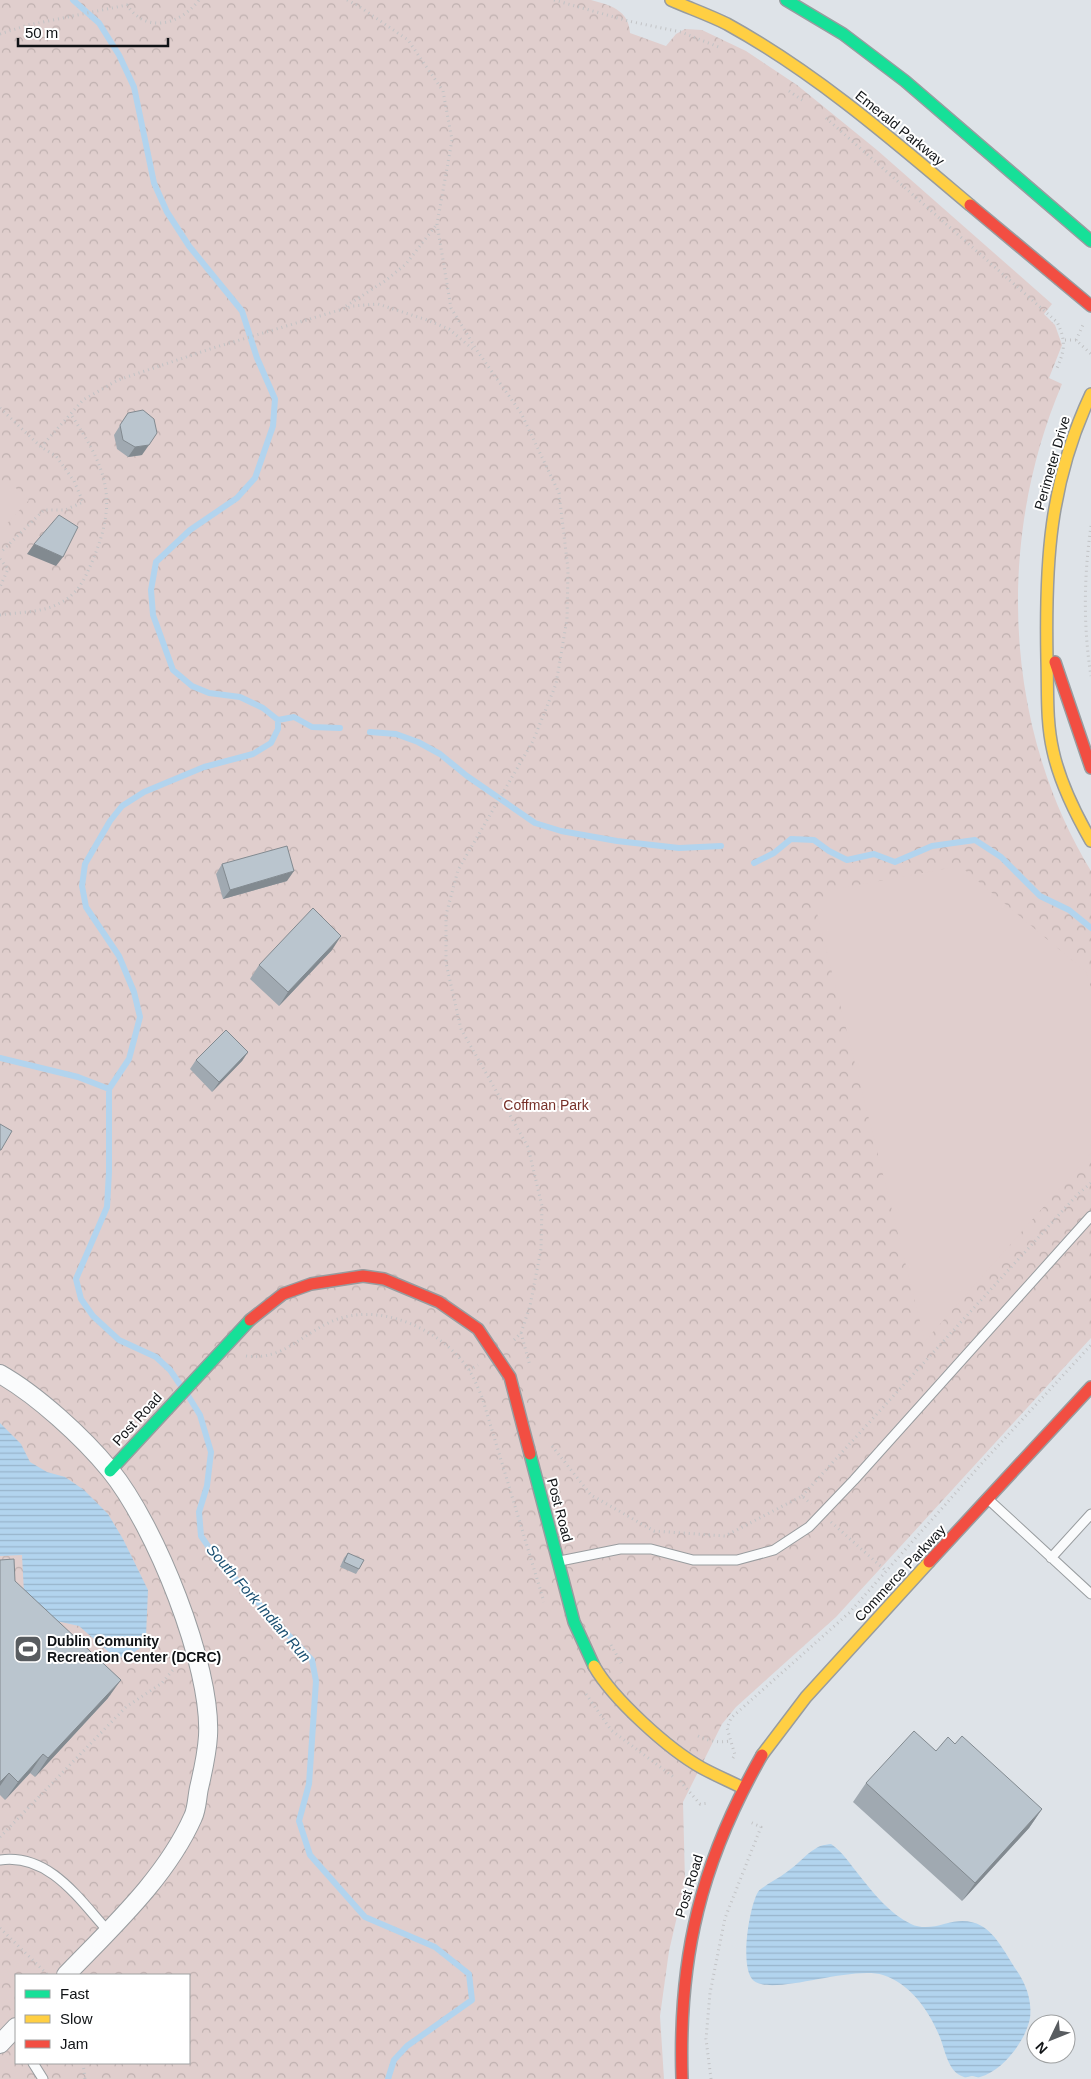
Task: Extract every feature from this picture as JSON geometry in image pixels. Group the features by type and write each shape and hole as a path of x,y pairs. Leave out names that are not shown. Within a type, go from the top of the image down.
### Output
{"street":[{"name":"Emerald Parkway","path":"671,0 726,24 808,75 871,122 1091,306"},
{"path":"786,0 843,34 905,81 1091,241"},
{"name":"Perimeter Drive","path":"1091,394 1072,439 1050,521 1046,632 1050,736 1062,783 1078,820 1091,841"},
{"name":"Perimeter Drive","path":"1046,632 1091,768"},
{"name":"Post Road","path":"110,1471 257,1313 282,1294 311,1284 363,1276 384,1279 439,1302 478,1329 510,1377 574,1622 595,1668 624,1705 654,1732 692,1761 743,1788 707,1873 690,1933 682,1987 680,2043 682,2079"},
{"path":"0,1374 14,1382 61,1421 110,1471 160,1553 191,1640 203,1687 208,1735 193,1816 167,1860 136,1901 67,1974"},
{"name":"Commerce Parkway","path":"743,1788 764,1752 794,1711 1091,1387"}],"lane":[{"path":"558,1561 620,1549 651,1549 693,1560 737,1560 774,1550 809,1527 907,1422 1091,1216"},
{"path":"988,1500 1091,1594"},
{"path":"1051,1558 1091,1514"},
{"path":"0,1860 23,1859 36,1863 52,1873 108,1931"},
{"path":"34,2064 43,2079"}],"path":[{"path":"123,0 134,16 168,24 192,9 199,0"},
{"path":"346,0 357,5 408,40 443,91 452,140 437,224 452,308 478,352 521,413 559,493 568,569 567,620 556,684 533,741 510,784 488,816 458,870 446,915 446,963 461,1029 528,1147 542,1206 541,1249 530,1306 521,1333"},
{"path":"554,0 628,21 681,32 723,49"},
{"path":"0,34 28,25 127,5"},
{"path":"786,89 808,105"},
{"path":"824,116 1051,316 1065,340 1064,349 1057,368"},
{"path":"340,309 385,281 406,264 437,224"},
{"path":"41,447 83,400 118,380 213,348 353,306 378,304 449,329 478,352"},
{"path":"1065,340 1076,340 1091,354"},
{"path":"0,408 41,447 56,456 74,480 83,502 65,510 44,510 0,553"},
{"path":"0,615 40,610 59,604 76,593 85,580 99,546 106,524 108,504 106,486 99,466 83,433 70,413"},
{"path":"1091,526 1086,603 1091,676"},
{"path":"0,559 8,569 0,587"},
{"path":"550,1443 591,1495 654,1531 725,1536 802,1496 1078,1194 1091,1183"},
{"path":"239,1354 262,1358 276,1354 313,1331 336,1320 351,1316 394,1318 432,1334 469,1370 482,1397 545,1606"},
{"path":"735,1754 727,1728 730,1718 849,1613 1091,1345"},
{"path":"802,1496 886,1571"},
{"path":"0,1837 126,1707 162,1683 177,1665 175,1656"},
{"path":"581,1686 611,1730 682,1782 700,1804 709,1803"},
{"path":"710,2079 711,2070 706,2039 710,1992 725,1918 760,1827 750,1822"},
{"path":"0,1928 48,1974"},
{"path":"83,2064 85,2079"}],"green space":[{"name":"Coffman Park","path":"0,0 591,0 605,4 622,14 629,25 630,33 666,46 676,34 685,29 702,30 746,51 797,85 877,150 1052,304 1044,314 1055,325 1062,345 1049,378 1062,384 1041,443 1026,505 1019,568 1019,631 1026,694 1040,756 1062,815 1091,871 1091,1338 836,1617 736,1707 722,1724 683,1802 685,1882 669,1951 660,2016 664,2079 0,2079"},
{"path":"5,478 29,500 0,531 0,483"},
{"path":"960,866 1086,972 1091,988 1091,1153 925,1341 816,909 836,889"}],"water":[{"path":"0,1423 21,1444 30,1462 47,1472 65,1477 84,1490 108,1514 123,1539 148,1590 146,1636 143,1646 126,1658 111,1654 79,1626 52,1620 24,1593 22,1555 0,1556"},
{"path":"831,1844 843,1854 882,1903 903,1920 915,1926 923,1927 959,1921 971,1922 982,1926 998,1941 1024,1984 1030,2000 1030,2014 1026,2014 1026,2032 1024,2036 1012,2054 997,2068 989,2074 979,2077 965,2077 958,2074 950,2065 939,2035 924,2007 910,1991 893,1979 883,1975 869,1973 852,1974 795,1983 764,1985 754,1981 749,1975 746,1952 747,1938 751,1911 758,1892 820,1846"}],"building":[{"path":"143,410 154,419 157,433 149,445 135,447 123,440 120,425 128,413"},
{"path":"59,515 78,527 63,557 34,544"},
{"path":"287,846 294,871 230,890 222,864"},
{"path":"313,908 341,936 288,992 259,965"},
{"path":"226,1030 248,1052 219,1082 196,1060"},
{"path":"0,1124 12,1131 1,1150 0,1150"},
{"path":"348,1553 364,1560 359,1569 344,1562"},
{"name":"Dublin Comunity Recreation Center (DCRC)","path":"14,1559 15,1581 121,1680 48,1758 43,1754 18,1782 9,1773 0,1782 0,1560"},
{"path":"914,1731 936,1751 948,1737 955,1744 962,1736 1042,1809 975,1883 866,1783"}],"waterway":[{"name":"South Fork Indian Run","path":"73,0 99,23 119,55 134,87 154,183 167,212 189,246 242,311 257,358 275,399 273,426 255,478 237,498 190,530 156,562 151,590 153,615 173,670 192,686 209,693 240,697 263,708 278,720 278,729 271,743 253,754 204,767 144,792 122,806 110,821 85,864 82,886 86,907 119,956 134,992 140,1017 129,1059 109,1089 107,1207 76,1279 81,1299 93,1316 119,1340 156,1357 170,1370 181,1386"},
{"path":"278,720 294,717 312,727 340,728"},
{"path":"370,732 396,734 418,742 440,754 467,776 535,823 561,831 617,841 679,848 721,846"},
{"path":"754,863 774,853 791,839 814,840 829,851 847,860 874,854 895,862 932,846 975,840 1001,857 1040,896 1069,910 1091,928"},
{"path":"0,1058 78,1077 109,1089"},
{"name":"South Fork Indian Run","path":"187,1394 200,1415 211,1452 207,1486 199,1512 201,1536 217,1559 312,1660 316,1681 309,1784 299,1821 310,1855 365,1917 435,1947 469,1974 472,2000 407,2046 394,2060 388,2079"}],"traffic: fast":[{"path":"786,0 843,34 905,81 1091,241"},
{"path":"110,1471 250,1320"},
{"path":"530,1454 574,1622 594,1666"}],"traffic: slow":[{"path":"671,0 727,24 792,64 853,108 970,205"},
{"path":"1091,394 1066,459 1058,492 1049,557 1047,590 1047,695 1051,740 1060,775 1069,798 1091,841"},
{"path":"762,1755 806,1697 929,1562"},
{"path":"594,1666 628,1708 673,1749 702,1768 743,1788"}],"traffic: jam":[{"path":"970,205 1091,306"},
{"path":"1055,662 1091,768"},
{"path":"250,1320 283,1294 311,1284 363,1276 384,1279 439,1302 478,1329 510,1377 530,1454"},
{"path":"929,1562 1091,1387"},
{"path":"682,2079 684,1992 689,1951 698,1911 723,1833 762,1755"}],"place":[{"name":"Dublin Comunity Recreation Center (DCRC)","path":"28,1649"}]}
